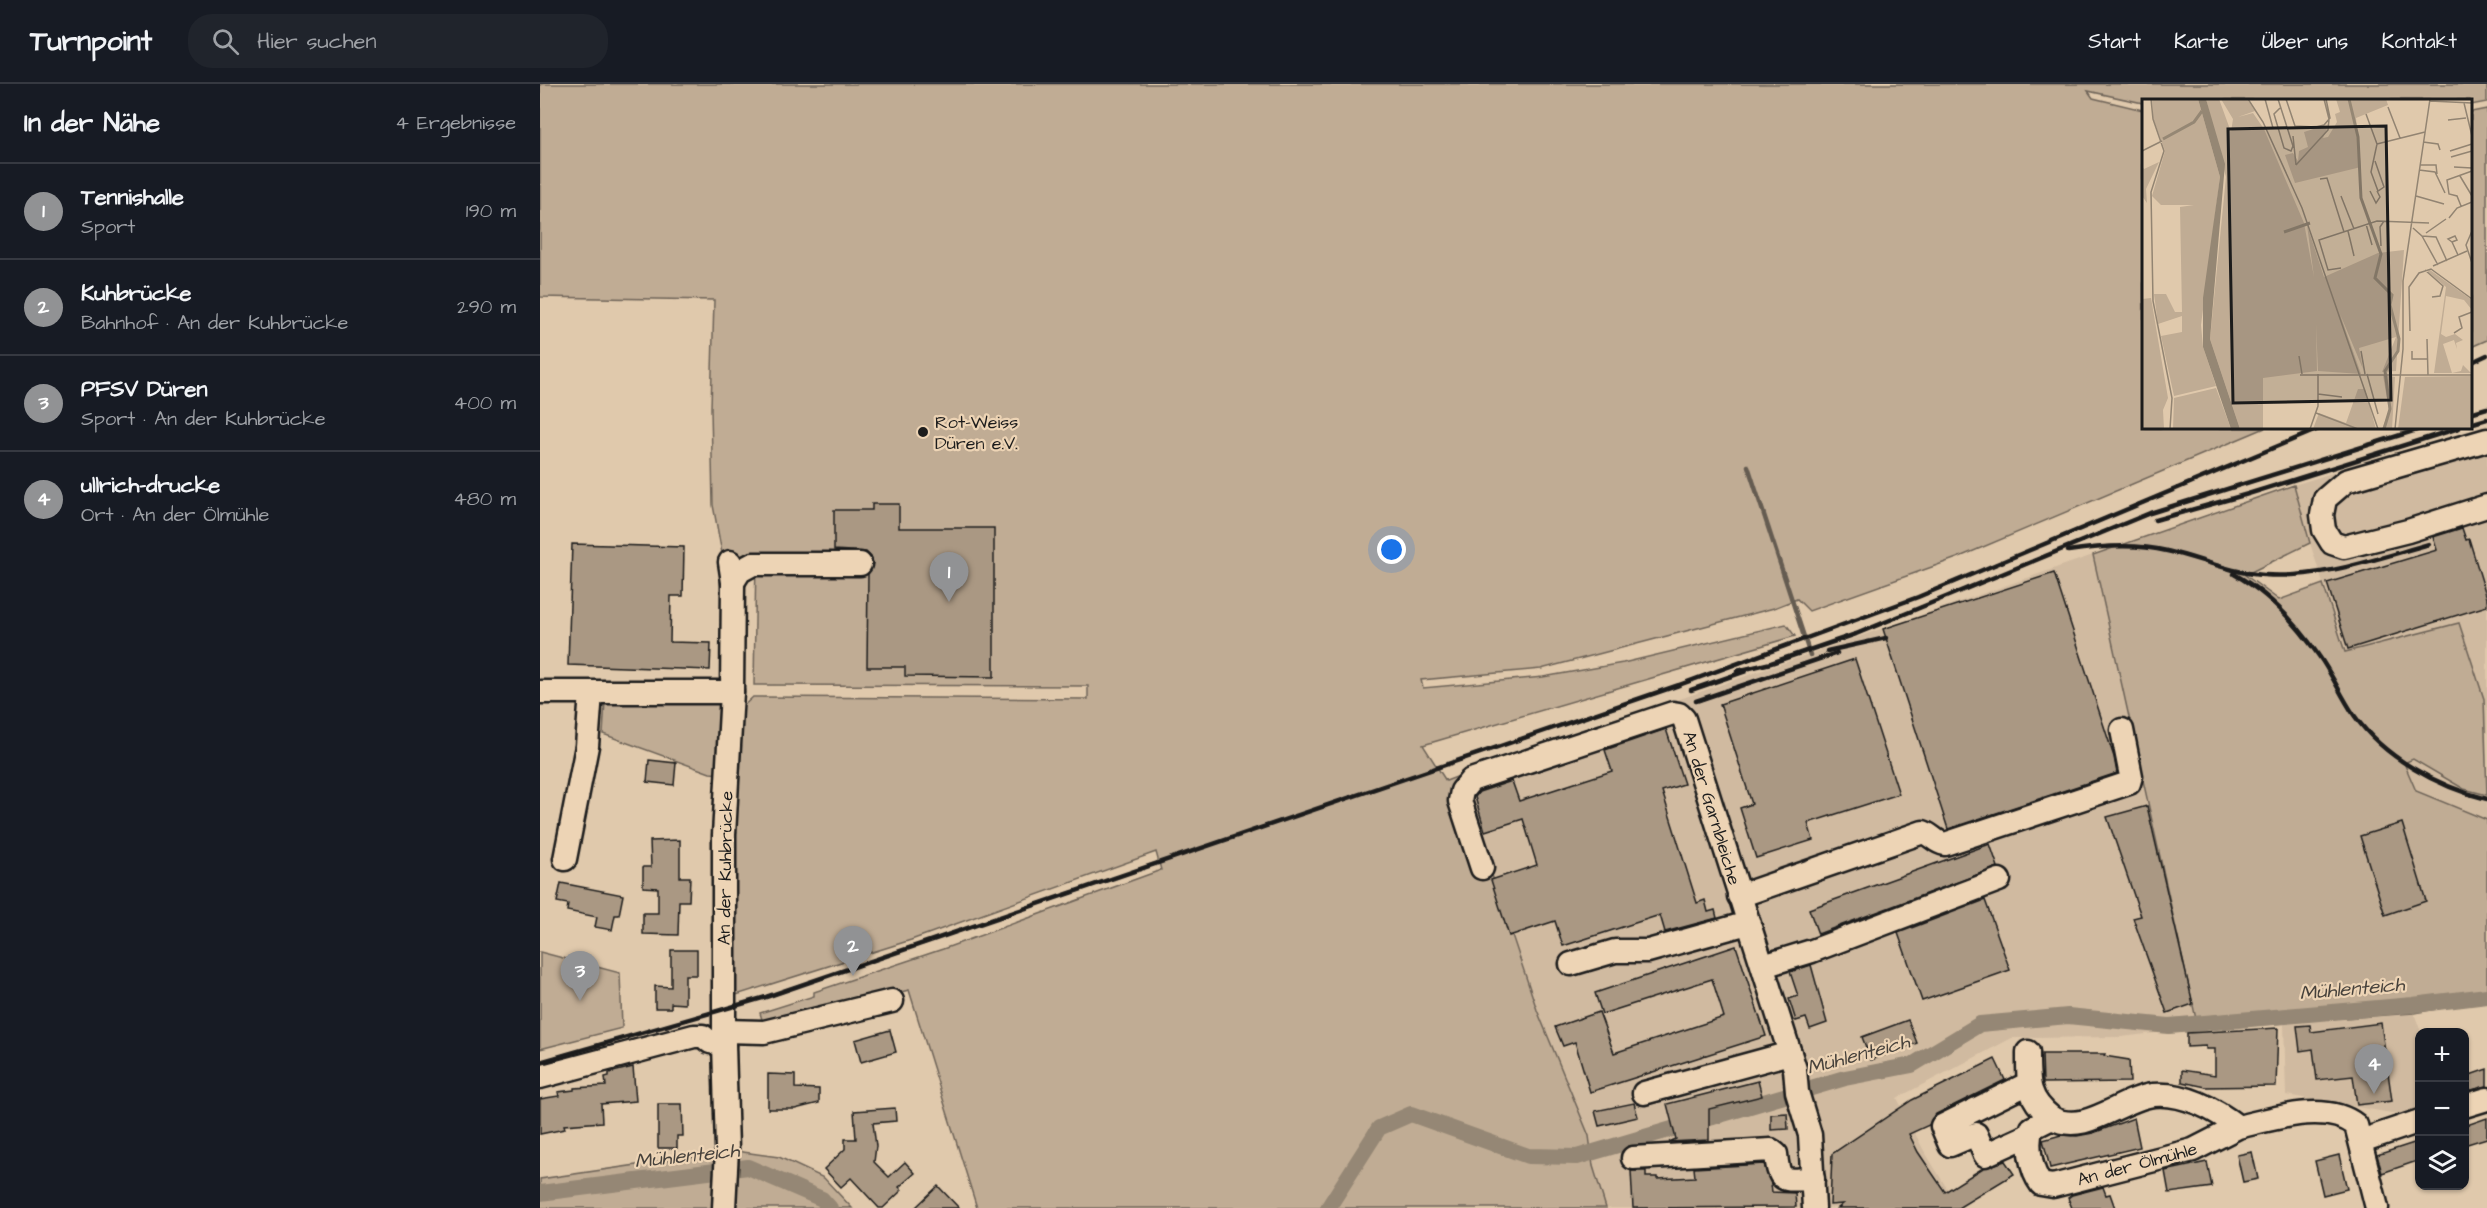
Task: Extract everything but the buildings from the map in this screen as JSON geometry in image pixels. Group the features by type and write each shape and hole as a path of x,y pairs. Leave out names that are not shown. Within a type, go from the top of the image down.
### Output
{"street":[{"path":"2487,440 2346,481 2325,499 2322,515 2324,530 2332,543 2344,547 2408,531 2487,506"},
{"name":"An der Kuhbrücke","path":"724,1208 727,1149 724,1037 724,836 732,692 732,572 740,571 753,564 860,564"},
{"path":"540,692 732,692"},
{"path":"565,858 587,746 591,693"},
{"name":"An der Garnbleiche","path":"1482,868 1460,801 1461,791 1471,780 1662,717 1678,714 1684,719 1793,1061 1800,1103 1810,1135 1814,1208"},
{"path":"1739,896 1923,832 1929,834 1938,843 1945,844 2129,783 2131,776 2122,730"},
{"path":"1763,966 1812,951 1999,880"},
{"path":"1571,964 1615,951 1648,951 1748,923"},
{"path":"540,1077 694,1036 703,1036 710,1042 724,1037 764,1032 892,1001"},
{"path":"2028,1052 2029,1083 2035,1101 2052,1118 2061,1123 2080,1122 2150,1095 2165,1095 2198,1103 2238,1127"},
{"path":"1644,1093 1793,1061"},
{"path":"2029,1083 1942,1126 1950,1145 1976,1134 1985,1155 2029,1136 2032,1128 2052,1118"},
{"path":"2469,1104 2487,1099"},
{"name":"An der Ölmühle","path":"2029,1136 2037,1178 2041,1184 2053,1186 2193,1150 2238,1127 2285,1115 2325,1114 2350,1120 2356,1125 2361,1141"},
{"path":"2377,1208 2361,1141 2415,1123"},
{"path":"1633,1158 1771,1150 1776,1154 1778,1173 1781,1177 1786,1180 1814,1179"}],"shaded area":[{"path":"540,84 2487,84 2487,102 2472,105 2472,99 2142,99 2142,103 2088,91 2093,98 2142,110 2142,429 2263,429 1957,558 1809,611 1797,599 1774,608 1541,669 1421,680 1423,688 1543,677 1623,663 1786,624 1795,636 1423,745 1446,781 1459,776 1537,1010 1589,1136 1593,1166 1606,1208 977,1208 909,990 764,1026 760,1013 814,996 814,992 943,949 1161,870 1156,852 911,940 730,997 732,836 740,709 753,697 1088,699 1088,686 754,685 756,557 724,564 713,505 711,408 714,300 540,297"},
{"path":"2487,109 2487,340 2472,347 2472,112"},
{"path":"2487,425 2487,820 2416,791 2404,763 2345,652 2294,485"},
{"path":"2294,485 2310,543 2245,575 2279,600 2323,584 2345,652 2459,623 2484,699 2487,795 2464,789 2413,759 2404,763 2416,791 2487,820 2487,1000 2414,1013 2198,1028 2093,555"},
{"path":"2093,555 2198,1028 2121,1037 2012,1038 1897,1098 1923,1149 1959,1208 1606,1208 1593,1166 1589,1136 1537,1010 1459,776"},
{"path":"605,701 719,702 723,713 721,774 710,773 603,734"},
{"path":"540,952 620,973 622,1028 540,1049"},
{"path":"2414,1013 2420,1028 2415,1028 2415,1114 2409,1116 2286,1095 2284,1023"},
{"path":"736,1151 779,1157 824,1178 852,1208 734,1208"},
{"path":"720,1153 714,1208 540,1208 540,1179"}],"waterway":[{"path":"1748,466 1810,655"},
{"name":"Mühlenteich","path":"1328,1208 1379,1128 1411,1114 1528,1156 1577,1157 1845,1078 1912,1065 1980,1024 2068,1016 2169,1026 2413,1005 2487,996"},
{"name":"Mühlenteich","path":"540,1193 748,1167 822,1199 830,1208"}],"railway":[{"path":"2472,362 2487,355"},
{"path":"2472,412 2487,408"},
{"path":"2472,423 2487,419"},
{"path":"540,1062 766,997 1679,685 1918,597 2319,429"},
{"path":"1737,671 1771,663 1856,634 2150,513 2420,429"},
{"path":"2155,520 2248,494 2456,429"},
{"path":"2068,551 2130,546 2155,548 2252,574 2285,575 2348,567 2429,544"},
{"path":"2234,574 2259,590 2301,632 2324,663 2354,715 2380,744 2396,757 2431,778 2468,794 2487,799"},
{"path":"1827,651 1886,638"},
{"path":"1696,701 1837,653"},
{"path":"1691,690 1746,671"}],"place":[{"name":"Rot-Weiss Düren e.V.","path":"923,432"},
{"name":"Tennishalle","path":"949,602"},
{"name":"Kuhbrücke","path":"853,976"},
{"name":"PFSV Düren","path":"580,1001"},
{"name":"ullrich-drucke","path":"2374,1094"}]}
